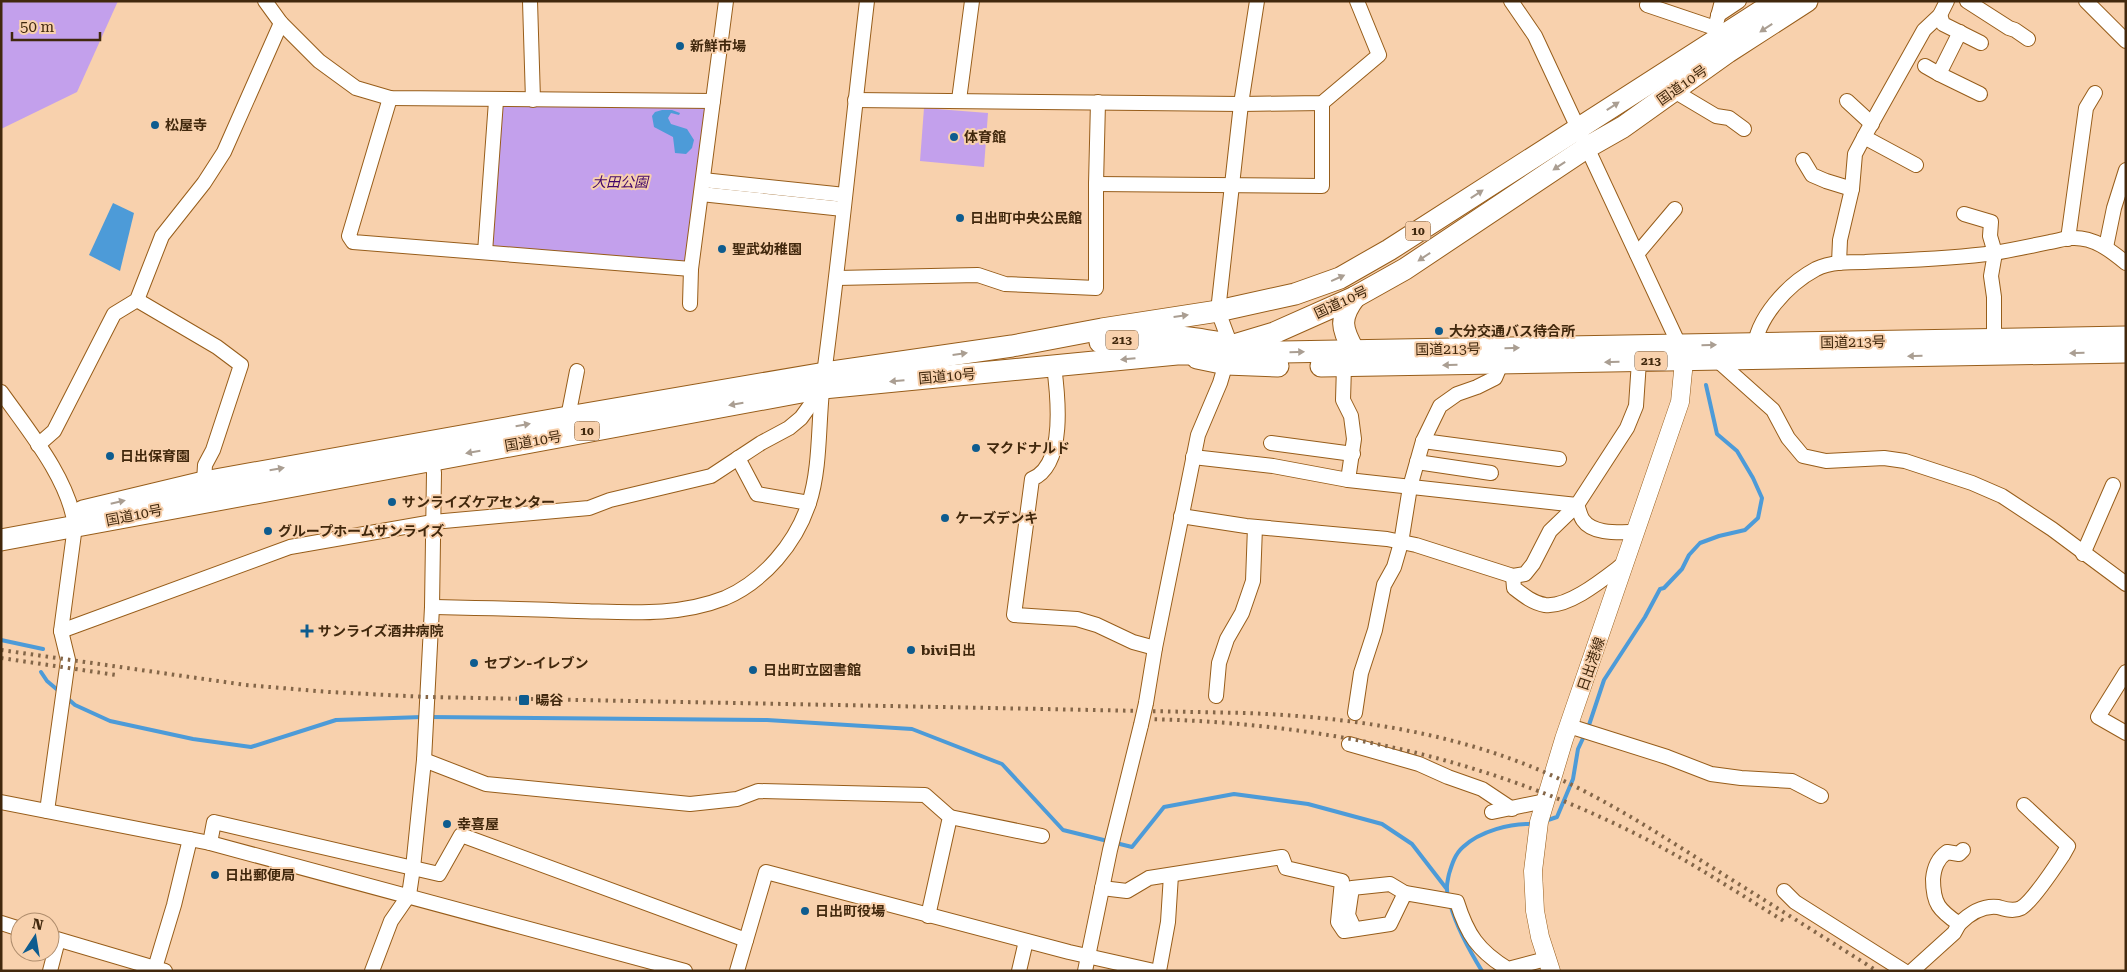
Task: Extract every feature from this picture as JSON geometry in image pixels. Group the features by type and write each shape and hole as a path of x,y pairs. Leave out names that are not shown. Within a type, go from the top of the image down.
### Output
{"highway":[{"name":"国道10号","path":"1,525 74,519 431,450 824,381 1102,329 1218,311 1295,294 1340,278 1389,250 1578,129 1719,26 1777,1"},
{"name":"国道10号","path":"1,540 204,482 431,450 568,416 824,381 1054,366 1177,354 1228,355 1355,297 1405,269 1586,148 1623,127 1728,52 1807,1"},
{"path":"1349,358 1343,319 1346,310 1355,297"},
{"name":"国道213号","path":"1012,346 1160,337 1200,339 1228,355 1256,351 1349,358 1501,364 1639,362 1682,353 1718,360 1754,352 1994,339 2126,337"},
{"name":"国道213号","path":"1349,358 1754,352 2126,352"}],"main road":[{"name":"日出港線","path":"1548,965 1535,911 1532,870 1539,822 1569,726 1680,402 1682,353"}],"street":[{"path":"265,1 281,23 319,61 356,88 390,98 713,101"},
{"path":"530,1 533,100"},
{"path":"690,304 691,269 726,1"},
{"path":"432,607 664,613 709,604 736,592 769,567 787,546 802,520 814,485 867,1"},
{"path":"959,100 972,1"},
{"path":"1086,964 1146,703 1193,457 1198,436 1220,383 1228,355 1218,311 1241,104 1257,1"},
{"path":"856,100 1241,104 1322,103 1379,55 1357,1"},
{"path":"1512,1 1535,36 1682,353"},
{"path":"1719,26 1722,1"},
{"path":"1719,26 1739,1"},
{"path":"1839,263 1840,240 1852,189 1854,154 1924,30 1940,15 1947,1"},
{"path":"1967,1 2028,39"},
{"path":"2095,4 2126,41"},
{"path":"1647,5 1719,26"},
{"path":"1940,15 1943,24 1981,42"},
{"path":"38,445 54,431 114,314 136,300 162,236 204,183 224,152 281,23"},
{"path":"1939,74 1960,32"},
{"path":"1925,66 1980,94"},
{"path":"1674,91 1716,116 1729,118 1744,129"},
{"path":"2068,239 2086,108 2095,93"},
{"path":"390,98 348,236 353,242 691,269"},
{"path":"485,252 496,100"},
{"path":"1847,101 1872,124"},
{"path":"837,278 889,278 967,274 978,275 1006,284 1023,286 1096,288 1098,102"},
{"path":"1096,184 1322,186 1322,103"},
{"path":"1864,138 1916,166"},
{"path":"1802,160 1812,175 1852,189"},
{"path":"2106,247 2114,208 2126,170"},
{"path":"702,187 844,202"},
{"path":"1637,254 1675,209"},
{"path":"1964,214 1991,222 1990,236 1995,253 1991,276 1994,297 1994,339"},
{"path":"1754,352 1774,303 1796,283 1818,268 1839,263 1942,259 1995,253 2068,239 2091,241 2106,247 2126,263"},
{"path":"136,300 217,348 241,365 213,450 205,465 204,482"},
{"path":"1348,480 1354,439 1351,416 1343,400 1349,358"},
{"path":"1718,360 1773,410 1788,438 1803,456 1826,461 1884,458 1905,462 1972,483 2002,496 2052,529 2083,554 2126,584"},
{"path":"1181,516 1255,527 1387,539 1416,545 1513,576 1525,574 1533,564 1550,531 1578,505 1627,428 1636,406 1639,362"},
{"path":"1354,713 1361,674 1375,630 1384,585 1394,567 1401,543 1410,487 1423,440 1440,406 1457,394 1478,387 1495,378 1501,364"},
{"path":"1054,366 1058,402 1057,430 1042,475 1032,479 1014,615 1076,619 1097,624 1133,642 1155,648"},
{"path":"568,416 577,371"},
{"path":"61,631 290,547 433,522 589,508 610,500 711,476 761,443 789,428 801,418 824,381"},
{"path":"1,392 38,445 64,489 74,519 61,631 68,660 47,811"},
{"path":"1423,440 1559,459"},
{"path":"1271,444 1353,454"},
{"path":"372,971 392,921 409,895 413,868 424,760 432,607 433,522 431,450"},
{"path":"1193,457 1273,466 1348,480 1578,505"},
{"path":"738,458 757,494 809,503"},
{"path":"1417,462 1491,473"},
{"path":"2083,554 2113,485"},
{"path":"1578,505 1583,520 1591,527 1613,532 1636,532"},
{"path":"1216,696 1219,663 1227,639 1242,613 1253,581 1255,527"},
{"path":"1513,576 1514,588 1531,600 1545,605 1561,603 1589,589 1626,562"},
{"path":"2126,672 2098,717 2126,733"},
{"path":"1569,726 1667,757 1711,774 1792,781 1821,796"},
{"path":"1349,744 1419,764 1482,789 1512,810"},
{"path":"424,760 486,784 690,804 736,799 758,791 925,795 950,817 1042,836"},
{"path":"1492,812 1512,810 1545,801"},
{"path":"1,802 210,843 409,895 685,971"},
{"path":"1912,971 1954,933 1959,924 1969,914 1995,907 2009,910 2021,908 2066,851 2068,846 2024,805"},
{"path":"928,916 950,817"},
{"path":"210,843 214,822 439,874 460,835 746,940"},
{"path":"60,941 160,969 190,839"},
{"path":"1959,924 1947,916 1933,896 1934,871 1939,858 1947,852 1959,854 1963,850"},
{"path":"1102,888 1127,891 1149,878 1282,857 1286,868 1342,881 1338,922 1344,931 1390,924 1405,893"},
{"path":"737,971 766,872 794,877 928,916 1026,941 1086,964 1154,971"},
{"path":"1159,971 1168,922 1172,875"},
{"path":"1353,926 1348,915 1352,888 1390,884 1405,893 1457,902 1464,924 1472,940 1498,963 1508,969 1548,965"},
{"path":"1784,891 1795,902 1904,971"},
{"path":"1019,971 1026,941"}],"green space":[{"path":"1,1 118,1 77,92 1,129"},
{"name":"大田公園","path":"500,104 707,107 688,264 490,249"},
{"name":"体育館","path":"924,108 988,113 984,167 920,161"}],"water":[{"path":"672,110 680,113 679,115 671,113 668,118 671,124 687,129 694,140 692,148 686,154 675,153 673,137 654,127 652,116 655,112"},
{"path":"113,203 134,213 120,271 89,255"}],"waterway":[{"path":"1588,728 1604,680 1645,617 1660,589 1664,588 1682,569 1689,555 1700,543 1745,530 1758,518 1762,498 1737,451 1717,434 1706,385"},
{"path":"1,640 43,649"},
{"path":"41,672 47,681 60,692"},
{"path":"67,698 75,705 110,721 193,739 251,747 336,720 422,717"},
{"path":"429,717 767,720 912,729 1002,764 1063,830 1132,847 1164,807 1234,794 1308,804 1382,824 1412,844 1446,888"},
{"path":"1545,821 1557,817 1573,779 1578,749 1585,734"},
{"path":"1448,897 1449,874 1456,856 1463,847 1470,841 1496,829 1533,824"},
{"path":"1450,904 1464,939 1482,971"}],"railway":[{"path":"1,650 246,685 329,692 427,697 1247,713 1349,721 1382,726 1415,732 1481,749 1514,760 1562,780 1653,830 1877,971"},
{"path":"1,658 116,675"},
{"path":"1147,719 1212,722 1338,737 1399,749 1460,765 1520,784 1579,807 1638,835 1695,866 1787,923"}],"place":[{"name":"新鮮市場","path":"680,46"},
{"name":"松屋寺","path":"155,125"},
{"name":"体育館","path":"954,137"},
{"name":"日出町中央公民館","path":"960,218"},
{"name":"聖武幼稚園","path":"722,249"},
{"name":"大分交通バス待合所","path":"1439,331"},
{"name":"マクドナルド","path":"976,448"},
{"name":"日出保育園","path":"110,456"},
{"name":"サンライズケアセンター","path":"392,502"},
{"name":"ケーズデンキ","path":"945,518"},
{"name":"グループホームサンライズ","path":"268,531"},
{"name":"サンライズ酒井病院","path":"307,631"},
{"name":"bivi日出","path":"911,650"},
{"name":"セブン-イレブン","path":"474,663"},
{"name":"日出町立図書館","path":"753,670"},
{"name":"暘谷","path":"524,700"},
{"name":"幸喜屋","path":"447,824"},
{"name":"日出郵便局","path":"215,875"},
{"name":"日出町役場","path":"805,911"}]}
